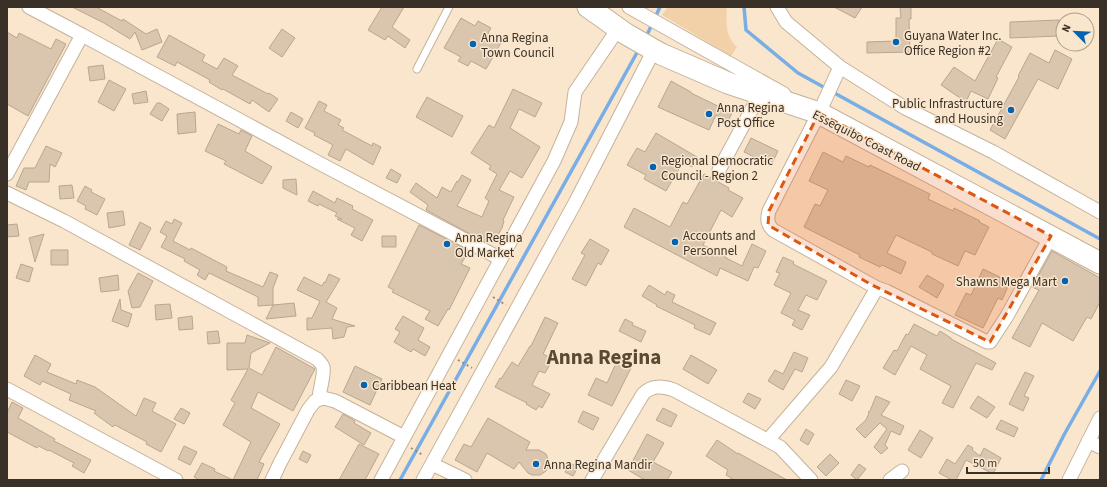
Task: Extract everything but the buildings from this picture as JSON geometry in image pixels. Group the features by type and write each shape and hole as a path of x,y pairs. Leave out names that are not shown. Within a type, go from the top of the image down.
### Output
{"main road":[{"name":"Essequibo Coast Road","path":"588,7 622,32 651,48 728,83 760,94 821,108 1100,262"}],"street":[{"path":"29,7 501,259"},
{"path":"777,7 786,22 840,67 905,108 993,152 1100,212"},
{"path":"631,8 666,28 821,108"},
{"path":"381,480 560,148 571,122 575,92 622,32"},
{"path":"7,174 82,35"},
{"path":"423,480 575,203 651,48"},
{"path":"840,67 769,211 767,218 768,225 773,230 877,288 886,291 987,342 990,342 1007,316 1051,236"},
{"path":"719,170 760,94"},
{"path":"7,193 85,233 317,359 323,366 319,399"},
{"path":"768,440 831,367 877,288"},
{"path":"592,480 642,394 648,389 659,386 674,390 780,447 811,480"},
{"path":"7,388 176,480"},
{"path":"272,480 308,410 315,401 319,399 323,398 336,401 403,440"},
{"path":"1069,480 1094,444 1100,418"},
{"path":"433,463 465,480"},
{"path":"890,480 902,471"}],"lane":[{"path":"416,69 449,7"}],"path":[{"path":"483,291 516,311"},
{"path":"449,355 482,374"},
{"path":"403,440 433,463"}],"highlighted area":[{"path":"819,113 1051,236 990,342 872,285 768,225 769,211"}],"shaded area":[{"path":"668,7 727,7 728,33 733,43 737,47 731,56 662,15"}],"waterway":[{"path":"646,37 660,7"},
{"path":"744,7 746,30 798,73 1100,239"},
{"path":"400,480 639,49"},
{"path":"1041,480 1065,433 1100,371"}],"place":[{"name":"Guyana Water Inc. Office Region #2","path":"896,42"},
{"name":"Anna Regina Town Council","path":"473,44"},
{"name":"Public Infrastructure and Housing","path":"1011,110"},
{"name":"Anna Regina Post Office","path":"709,114"},
{"name":"Regional Democratic Council - Region 2","path":"653,167"},
{"name":"Accounts and Personnel","path":"675,242"},
{"name":"Anna Regina Old Market","path":"447,244"},
{"name":"Shawns Mega Mart","path":"1065,281"},
{"name":"Caribbean Heat","path":"364,385"},
{"name":"Anna Regina Mandir","path":"536,464"}],"district":[{"name":"Anna Regina","path":"604,357"}]}
